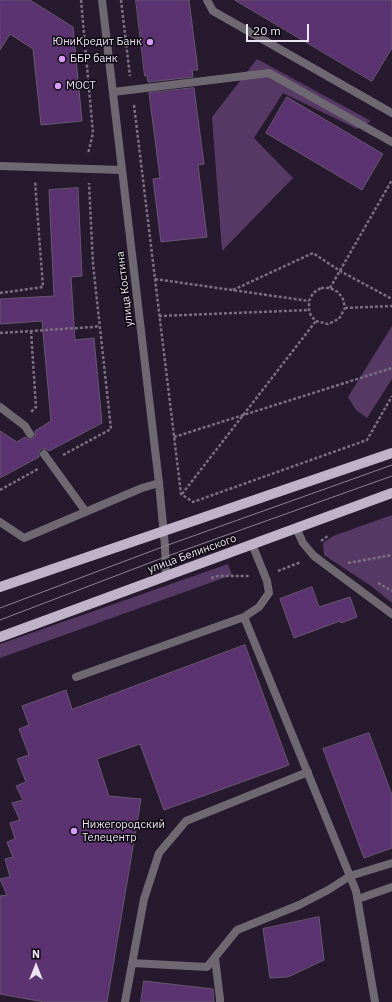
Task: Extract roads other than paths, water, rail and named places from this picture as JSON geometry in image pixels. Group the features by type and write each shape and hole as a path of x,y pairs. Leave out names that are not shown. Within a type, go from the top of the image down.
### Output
{"main road":[{"path":"0,587 392,453"},
{"name":"улица Белинского","path":"0,637 392,493"}],"street":[{"name":"улица Костина","path":"102,0 159,483 164,531 166,576"},
{"path":"207,0 213,11 392,113"},
{"path":"113,92 269,73 392,142"},
{"path":"0,166 122,170"},
{"path":"0,407 25,426 30,434"},
{"path":"44,454 86,512"},
{"path":"0,522 24,538 142,488 159,483"},
{"path":"296,528 303,543 314,556 392,614"},
{"path":"76,677 244,617 259,607 269,593 265,576 252,544"},
{"path":"244,617 356,891 374,1002"},
{"path":"125,1002 144,900 159,853 186,821 308,772"},
{"path":"132,963 207,967 237,930 299,905 328,890 350,876 392,863"},
{"path":"358,899 392,887"},
{"path":"215,958 220,1002"}],"tram line":[{"path":"0,608 165,546 392,465"},
{"path":"0,620 165,557 392,476"}],"place":[{"name":"ЮниКредит Банк","path":"150,42"},
{"name":"ББР банк","path":"62,59"},
{"name":"МОСТ","path":"58,86"},
{"name":"Нижегородский Телецентр","path":"74,831"}]}
